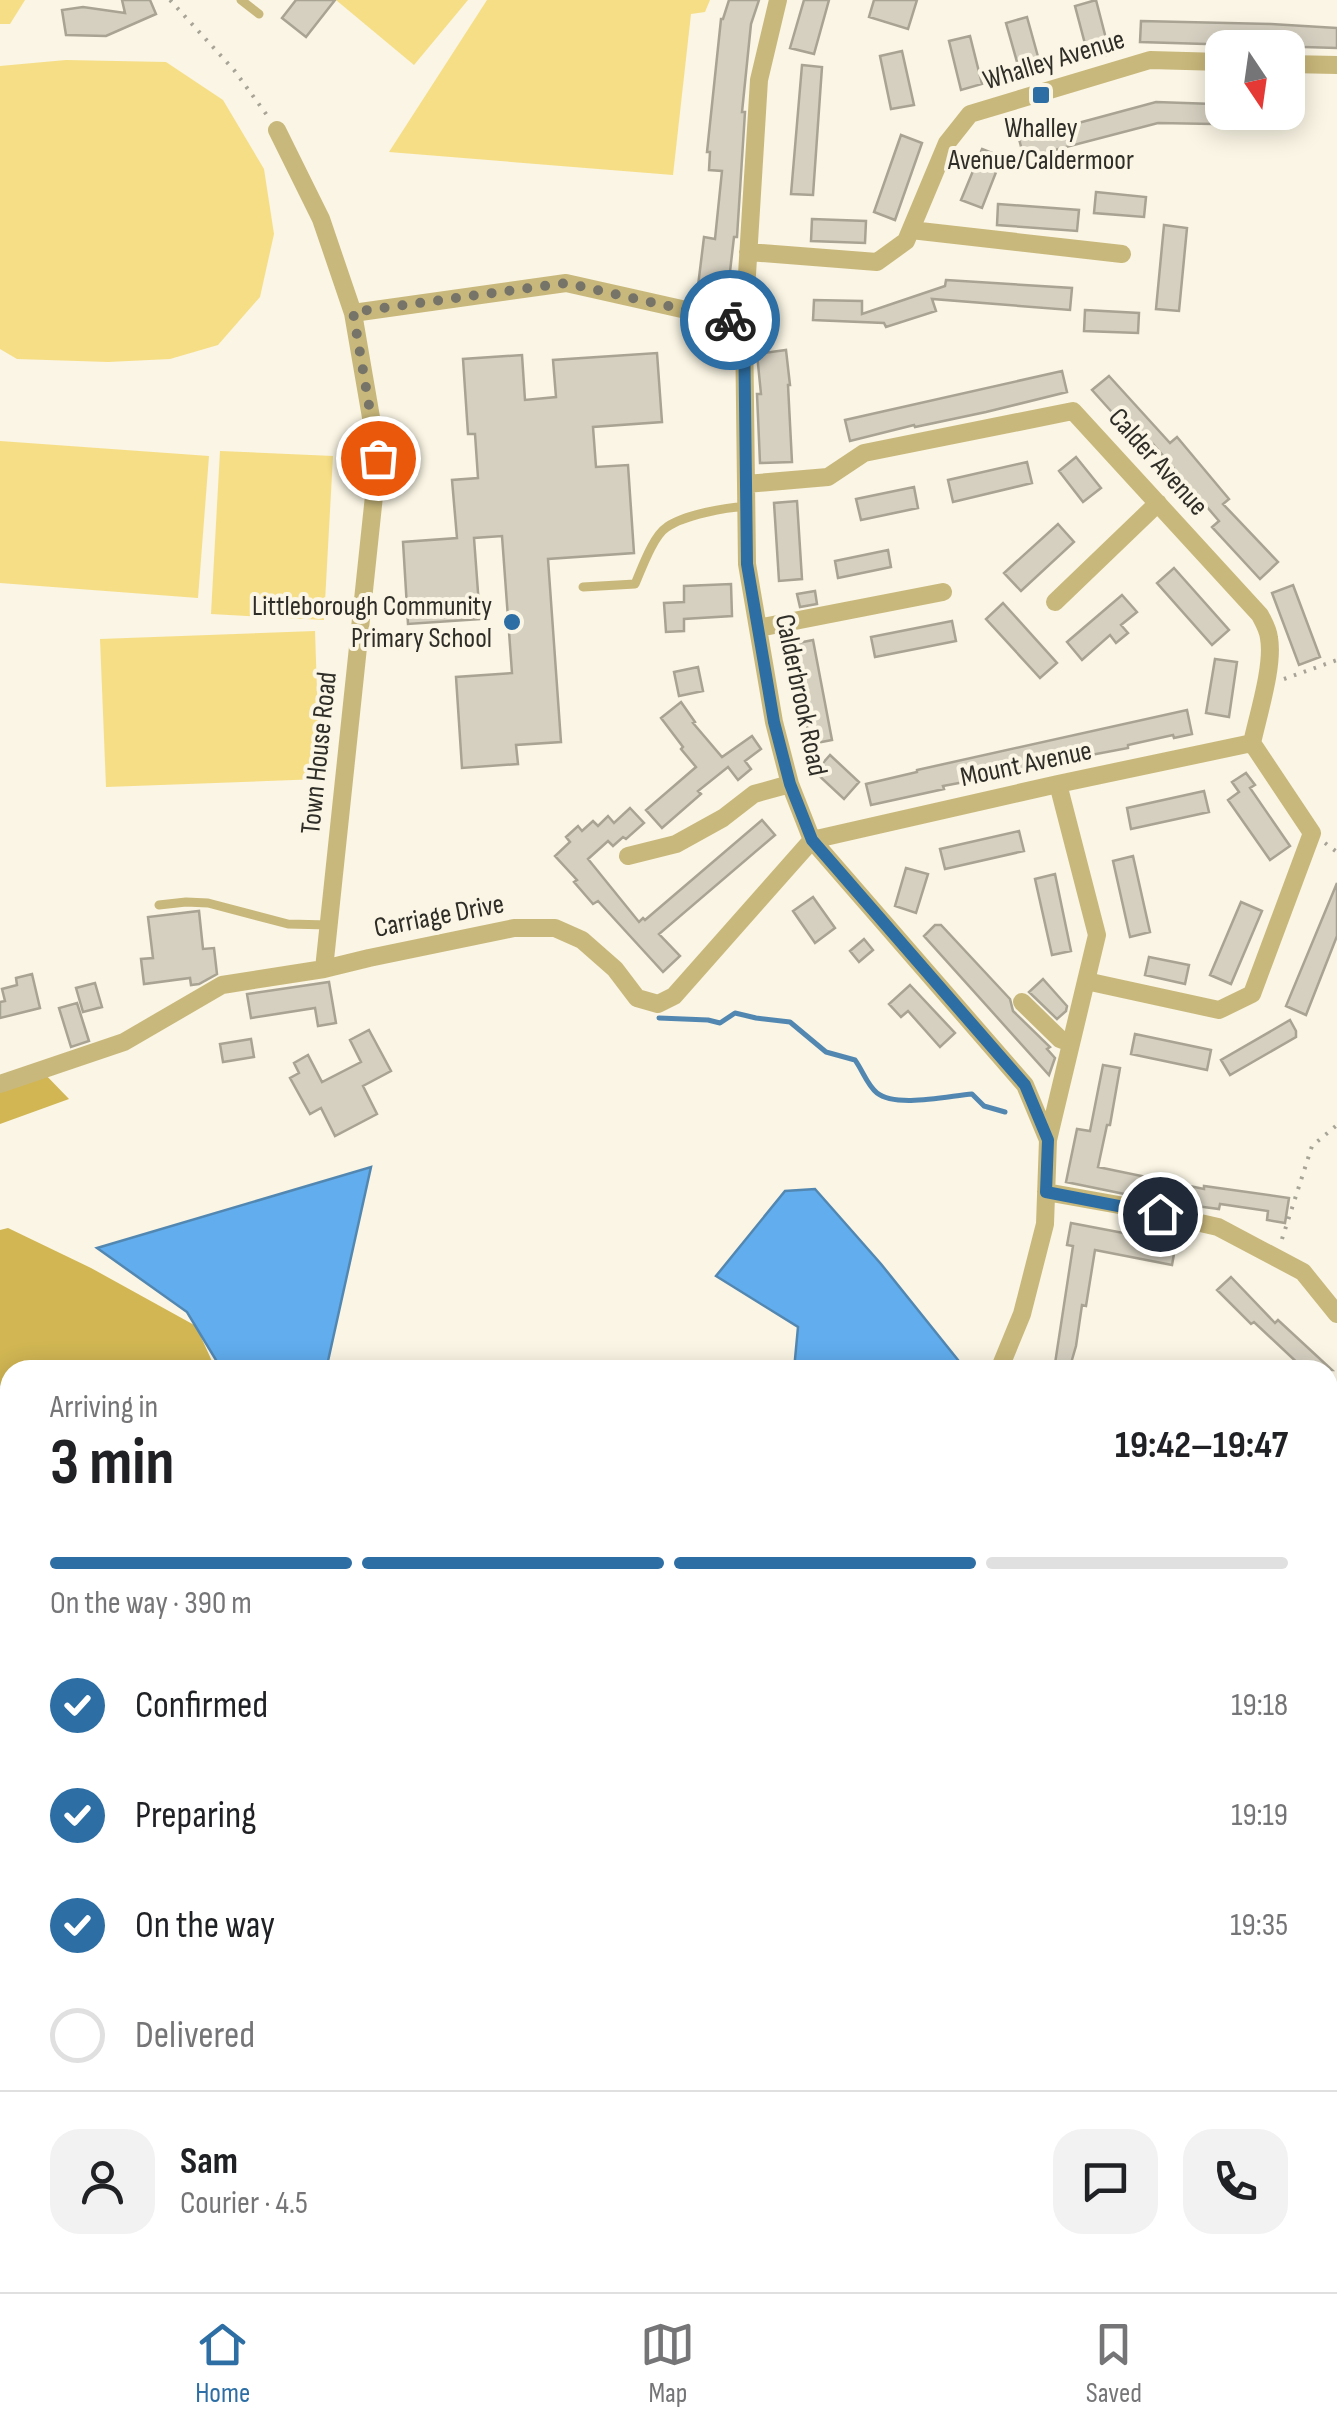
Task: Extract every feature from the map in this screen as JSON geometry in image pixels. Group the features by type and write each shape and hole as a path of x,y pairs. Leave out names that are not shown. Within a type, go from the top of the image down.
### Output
{"street":[{"name":"Calderbrook Road","path":"778,0 759,80 744,323 747,564 774,722 790,784 812,840 1025,1085 1048,1140 1045,1224 1022,1314 1003,1360"},
{"name":"Whalley Avenue","path":"748,252 877,262 906,241 946,143 970,114 1150,60 1205,62"},
{"path":"1305,64 1337,65"},
{"name":"Town House Road","path":"277,130 321,219 353,312 378,458 324,970"},
{"path":"911,230 1122,254"},
{"path":"353,312 566,283 744,323"},
{"name":"Calder Avenue","path":"746,484 828,477 864,453 1073,410 1260,616 1269,632 1265,681 1252,744"},
{"path":"1054,602 1158,503"},
{"path":"758,628 943,592"},
{"path":"1086,980 1220,1010 1252,994 1312,833 1252,744"},
{"name":"Mount Avenue","path":"812,840 1252,744"},
{"path":"628,856 676,844 723,818 754,794 790,784"},
{"path":"1048,1140 1097,935 1058,784"},
{"name":"Carriage Drive","path":"0,1084 124,1042 222,985 324,970 514,928 555,928 582,940 614,969 637,998 658,1004 674,996 812,840"},
{"path":"1022,1002 1060,1039 1071,1043"},
{"path":"1046,1192 1218,1227 1303,1272 1337,1314"}],"lane":[{"path":"241,0 258,14"},
{"path":"582,588 635,584 666,527 716,509 746,507"},
{"path":"159,905 208,903 288,924 329,925"}],"path":[{"path":"170,0 234,70 277,130"},
{"path":"1265,681 1276,682 1337,660"},
{"path":"1276,1258 1312,1146 1337,1125"}],"shaded area":[{"path":"0,0 25,0 10,24 0,24"},
{"path":"336,0 468,0 414,65"},
{"path":"487,0 710,0 705,12 691,14 673,175 389,152"},
{"path":"66,60 166,62 223,100 264,169 274,234 260,297 218,345 170,359 108,362 17,359 0,349 0,66"},
{"path":"0,441 209,456 198,598 0,583"},
{"path":"220,451 333,456 324,620 211,614"},
{"path":"315,631 320,779 106,787 100,639"},
{"path":"39,1068 69,1099 0,1124 0,1077"},
{"path":"8,1228 91,1268 196,1326 211,1360 0,1360 0,1230"}],"water":[{"path":"371,1167 328,1360 216,1360 187,1312 97,1248"},
{"path":"815,1189 958,1360 795,1360 798,1327 716,1276 785,1191"}],"building":[{"path":"122,0 150,0 156,14 106,36 66,35 62,10 83,7 125,13"},
{"path":"296,0 335,0 306,37 282,18"},
{"path":"729,0 759,0 751,24 742,112 737,237 728,289 698,286 704,237 715,239 722,171 709,170 707,152 721,19"},
{"path":"804,0 829,0 814,54 790,48"},
{"path":"874,0 917,0 908,29 869,17"},
{"path":"1096,0 1110,54 1089,59 1075,6"},
{"path":"1027,17 1042,71 1021,76 1006,23"},
{"path":"1141,21 1337,28 1337,48 1305,47 1305,30 1205,30 1205,44 1140,42"},
{"path":"970,36 982,84 961,90 949,41"},
{"path":"902,51 914,105 891,109 880,56"},
{"path":"802,65 822,67 813,195 791,194"},
{"path":"1156,102 1205,104 1205,124 1158,123 1024,158 1019,139"},
{"path":"901,135 922,143 895,220 874,212"},
{"path":"982,149 1002,157 982,208 961,200"},
{"path":"1096,192 1146,197 1144,217 1094,213"},
{"path":"998,204 1079,210 1077,231 997,225"},
{"path":"812,219 866,221 865,243 811,241"},
{"path":"1164,225 1187,228 1179,311 1156,309"},
{"path":"946,280 1072,288 1070,310 932,299 936,311 886,327 884,323 813,320 814,300 862,301 862,314 945,286"},
{"path":"1085,310 1139,313 1138,333 1084,331"},
{"path":"786,350 792,462 760,463 757,354"},
{"path":"657,353 662,422 593,427 596,467 628,465 634,553 548,559 561,742 516,745 518,764 462,768 456,677 512,673 502,536 474,538 480,619 408,624 403,542 457,538 452,480 478,478 475,434 468,434 463,359 522,355 525,400 556,397 553,360"},
{"path":"1062,371 1067,392 850,441 845,420"},
{"path":"1109,376 1170,443 1177,437 1229,499 1223,504 1278,562 1260,579 1212,527 1219,521 1153,444 1146,450 1092,390"},
{"path":"1076,457 1101,488 1083,502 1059,471"},
{"path":"1027,462 1032,483 953,502 948,480"},
{"path":"914,487 918,508 861,520 856,499"},
{"path":"797,501 802,579 779,581 774,503"},
{"path":"1058,524 1074,542 1021,591 1004,573"},
{"path":"888,550 891,567 838,578 835,561"},
{"path":"1174,568 1229,630 1212,645 1157,583"},
{"path":"731,584 732,616 684,619 684,631 666,632 664,603 684,602 684,586"},
{"path":"1293,585 1320,657 1299,665 1272,593"},
{"path":"815,591 817,604 800,607 797,594"},
{"path":"1122,595 1137,612 1121,625 1128,633 1116,643 1110,635 1082,660 1067,642"},
{"path":"1003,603 1057,663 1040,678 986,619"},
{"path":"952,621 956,641 875,657 871,637"},
{"path":"813,640 832,740 811,744 793,644"},
{"path":"1215,659 1237,662 1229,717 1206,713"},
{"path":"698,667 703,691 679,696 674,672"},
{"path":"681,702 722,757 752,736 761,749 745,761 751,769 738,780 728,767 662,828 646,810 696,767 661,718"},
{"path":"1187,710 1192,734 1174,738 1173,735 871,805 866,784"},
{"path":"830,755 859,782 844,799 815,772"},
{"path":"1246,773 1255,785 1250,788 1290,846 1270,860 1228,800 1239,792 1232,782"},
{"path":"1204,791 1209,812 1131,829 1127,808"},
{"path":"630,808 644,823 613,846 608,841 588,859 639,922 762,820 775,835 659,934 680,956 663,972 598,901 593,904 555,856 570,842 566,837 578,826 582,831 593,821 598,826 608,816 614,823"},
{"path":"1019,831 1024,851 945,869 940,849"},
{"path":"1133,856 1150,932 1130,937 1113,861"},
{"path":"906,868 928,874 916,913 895,906"},
{"path":"1055,874 1071,951 1052,955 1035,879"},
{"path":"1337,883 1337,936 1306,1015 1286,1006"},
{"path":"813,897 835,928 815,943 793,911"},
{"path":"1241,902 1262,911 1231,984 1210,975"},
{"path":"199,911 203,949 214,948 217,974 199,984 191,985 190,978 144,984 141,959 153,958 148,917"},
{"path":"935,925 941,925 1010,999 1013,1011 1050,1047 1047,1049 1055,1058 1049,1075 924,936"},
{"path":"864,939 873,950 859,962 850,951"},
{"path":"1149,957 1189,965 1185,984 1145,975"},
{"path":"32,974 40,1008 0,1018 0,1002 5,1001 2,989 17,985 16,978"},
{"path":"1043,979 1067,1006 1057,1019 1029,992"},
{"path":"329,982 336,1023 318,1026 315,1008 251,1018 247,994"},
{"path":"95,983 102,1007 83,1012 76,988"},
{"path":"910,985 955,1033 940,1047 908,1011 901,1017 889,1004"},
{"path":"77,1003 89,1041 71,1047 59,1008"},
{"path":"1290,1020 1296,1037 1230,1075 1221,1060"},
{"path":"369,1030 391,1071 363,1086 377,1114 335,1136 321,1108 310,1114 290,1078 299,1073 294,1063 308,1055 322,1082 361,1062 350,1040"},
{"path":"1135,1034 1211,1050 1207,1070 1131,1054"},
{"path":"251,1039 254,1057 223,1062 220,1044"},
{"path":"1103,1065 1120,1068 1098,1167 1204,1189 1289,1198 1285,1223 1267,1220 1268,1211 1220,1204 1219,1209 1188,1207 1066,1182 1077,1129 1090,1131"},
{"path":"1071,1223 1176,1243 1172,1265 1095,1250 1072,1360 1056,1360 1073,1246 1067,1245"},
{"path":"1231,1277 1275,1323 1278,1320 1321,1360 1294,1360 1217,1290"}],"waterway":[{"path":"659,1018 720,1023 735,1013 790,1022 826,1052 855,1060 870,1086 886,1097 909,1100 972,1094 984,1106 1005,1112"}],"way so far":[{"path":"378,458 353,312 566,283 730,320"}],"place":[{"name":"Whalley Avenue/Caldermoor","path":"1041,95"},
{"name":"Littleborough Community Primary School","path":"512,622"}],"route":[{"path":"730,320 744,323 747,564 774,722 790,784 812,840 1025,1085 1048,1140 1046,1192 1160,1214"}]}
